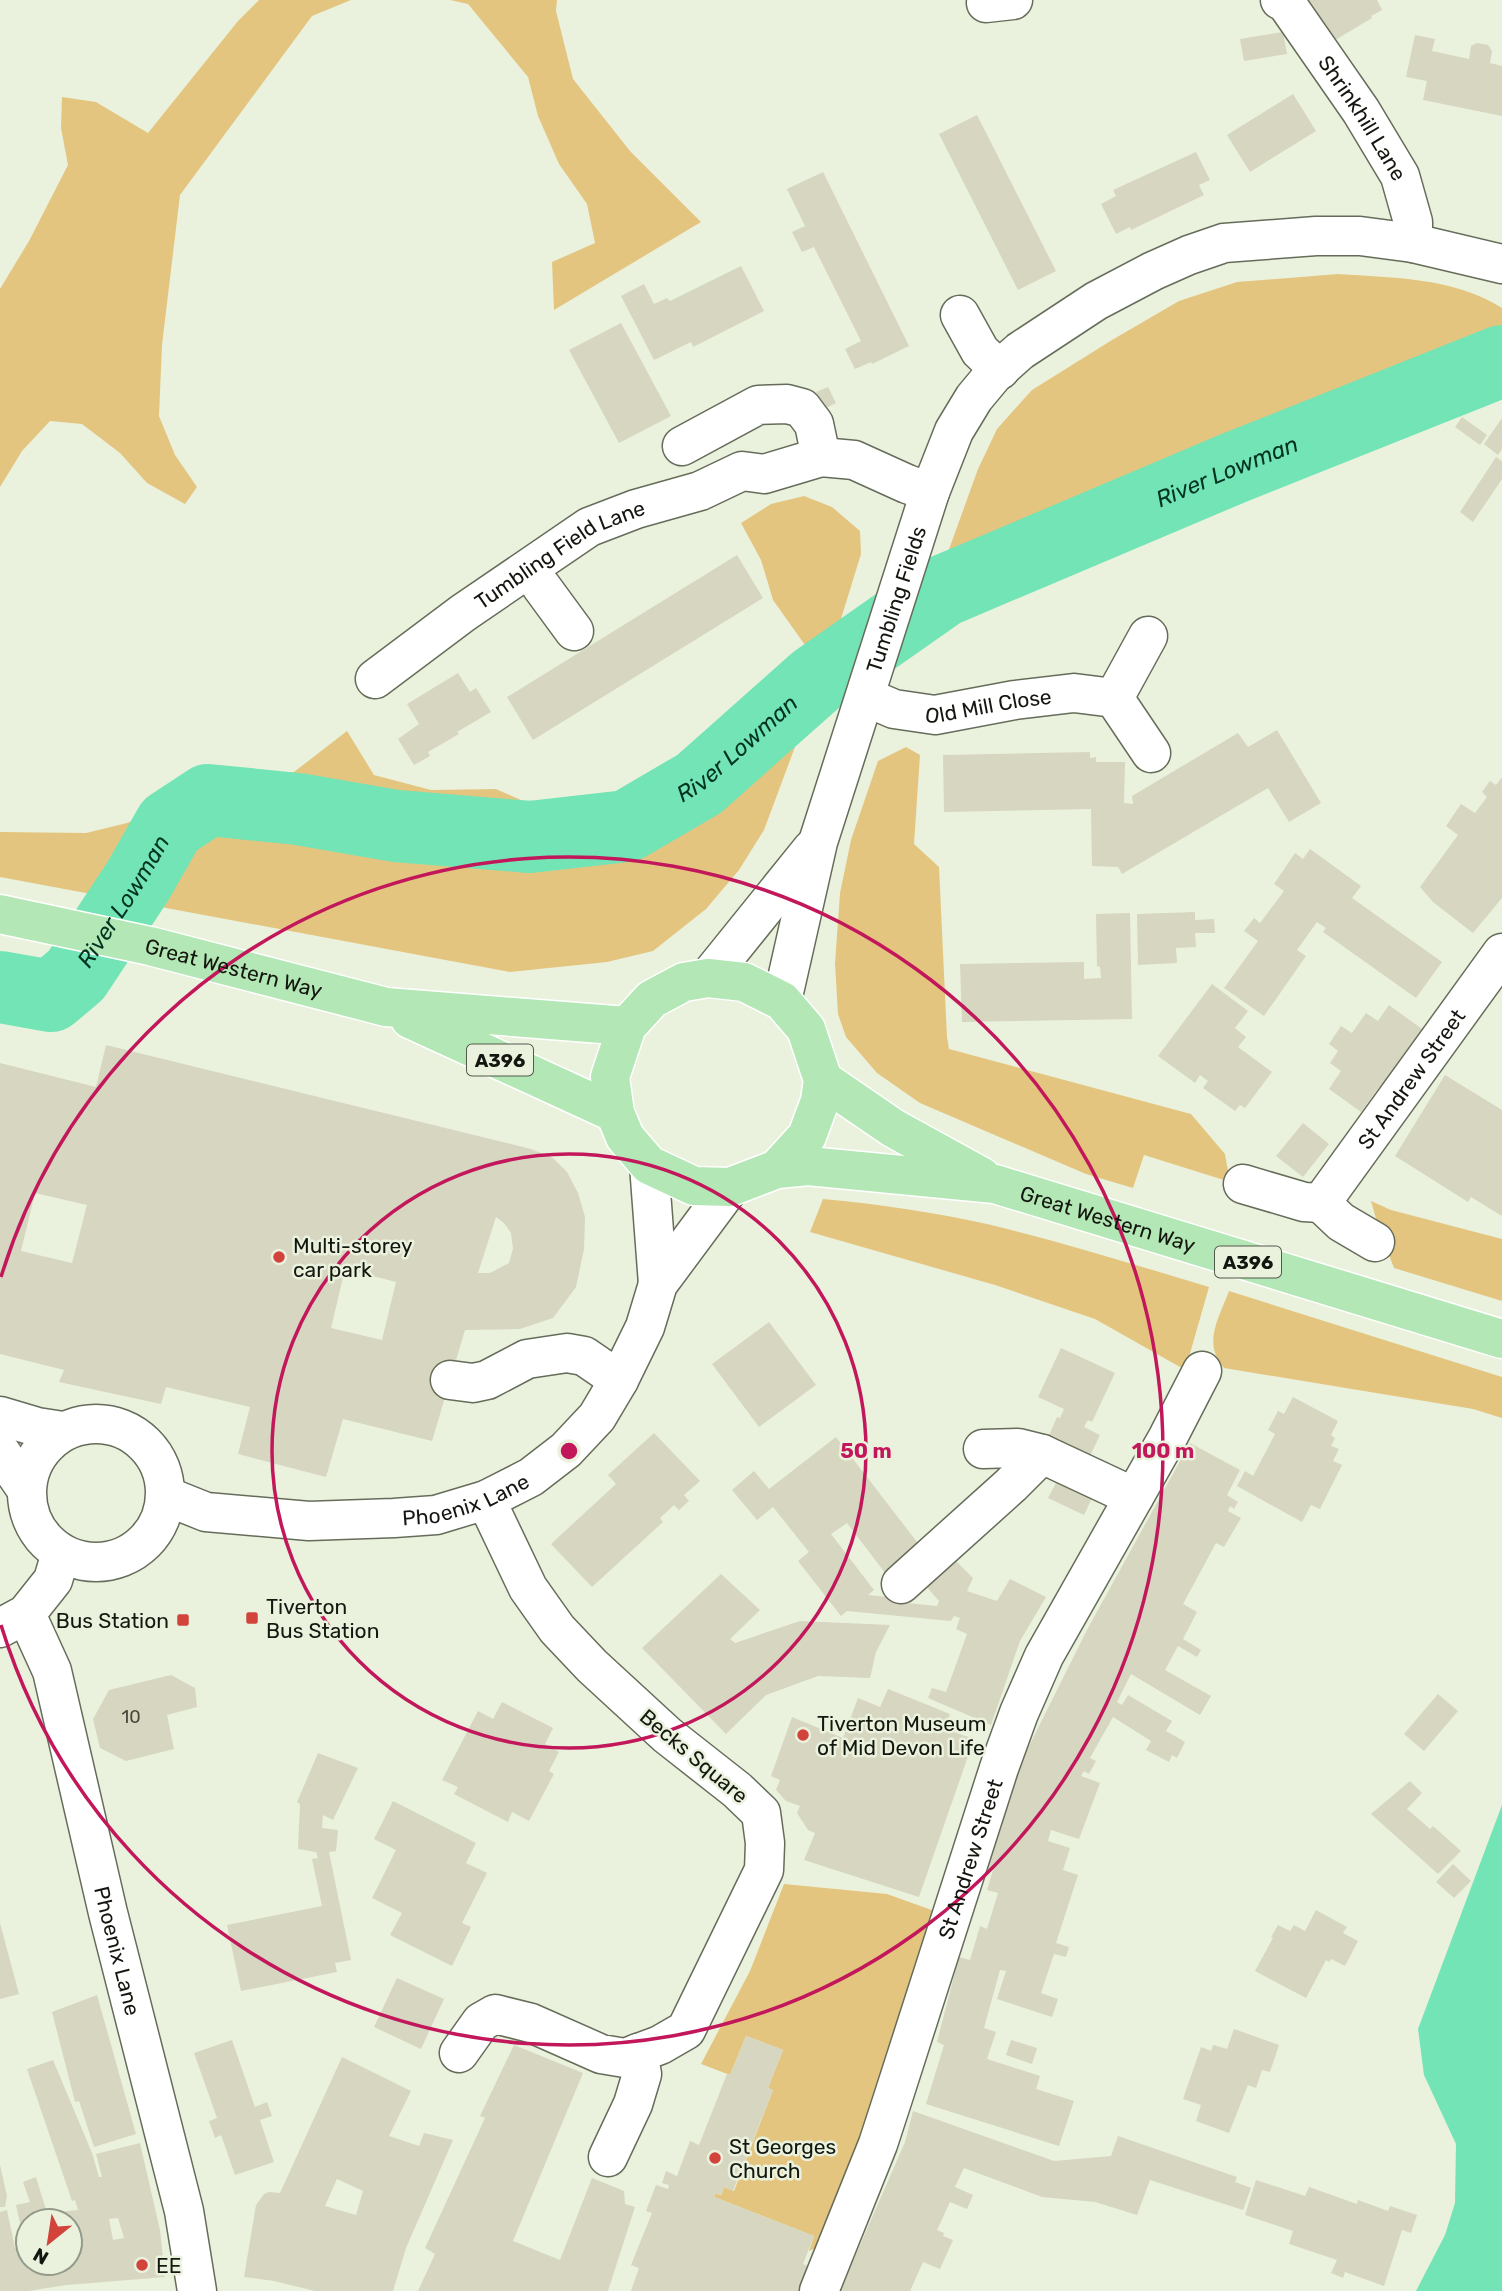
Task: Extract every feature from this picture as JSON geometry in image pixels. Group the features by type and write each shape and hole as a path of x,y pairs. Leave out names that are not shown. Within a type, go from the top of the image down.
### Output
{"main road":[{"name":"Great Western Way","path":"0,914 150,946 386,1007"},
{"name":"A396","path":"777,1169 807,1136 820,1101 823,1080 806,1029 782,1001 744,982 708,978 684,982 652,999 627,1026 610,1077 615,1113 625,1136 649,1165 694,1186 730,1187 777,1169 808,1166 995,1184"},
{"name":"A396","path":"386,1007 627,1026"},
{"name":"A396","path":"386,1007 615,1113"},
{"name":"A396","path":"823,1080 893,1128 995,1184"},
{"name":"Great Western Way","path":"995,1184 1502,1339"}],"street":[{"name":"Shrinkhill Lane","path":"1283,1 1361,111 1400,176 1413,222 1413,243"},
{"name":"Tumbling Fields","path":"782,1001 818,842 930,492 954,431 974,398 999,370 1020,351 1096,302 1153,271 1224,243 1316,236 1360,236 1413,243 1502,264"},
{"path":"960,315 980,351 999,370"},
{"path":"682,446 758,405 787,404 802,408 814,424 821,457"},
{"name":"Tumbling Field Lane","path":"375,679 463,613 589,527 636,509 700,491 742,471 764,474 821,457 854,460 930,492"},
{"name":"Tumbling Field Lane","path":"483,624 580,560 612,544 692,516 742,494 764,474"},
{"name":"Tumbling Field Lane","path":"541,586 574,631"},
{"path":"1148,636 1114,698 1151,753"},
{"name":"Old Mill Close","path":"871,680 894,709 935,715 1015,700 1074,693 1114,698"},
{"name":"Tumbling Fields","path":"708,978 818,842"},
{"name":"St Andrew Street","path":"1321,1203 1502,953"},
{"name":"Phoenix Lane","path":"649,1165 658,1284"},
{"path":"1243,1184 1304,1202 1321,1203 1341,1222 1375,1242"},
{"name":"Phoenix Lane","path":"166,1496 206,1512 309,1521 436,1515 486,1500 531,1477 566,1450 597,1416 619,1380 645,1327 658,1284 730,1187"},
{"path":"450,1380 473,1383 527,1359 567,1353 584,1356 619,1380"},
{"name":"St Andrew Street","path":"819,2291 882,2133 1019,1713 1044,1656 1168,1437 1202,1371"},
{"path":"0,1416 62,1432"},
{"path":"83,1424 103,1424 124,1429 142,1440 155,1456 164,1475 166,1496 162,1516 153,1533 139,1547 121,1558 101,1562 80,1560 61,1552 46,1541 34,1526 26,1489 32,1466 44,1446 62,1432 83,1424"},
{"path":"983,1449 1018,1448 1042,1454 1134,1497"},
{"path":"0,1451 26,1489"},
{"path":"901,1584 1042,1454"},
{"name":"Becks Square","path":"459,2053 481,2022 495,2014 531,2023 601,2054 625,2058 660,2045 686,2030 764,1870 765,1843 761,1813 737,1790 667,1735 592,1666 557,1629 528,1588 486,1500"},
{"path":"13,1621 53,1580 61,1552"},
{"name":"Phoenix Lane","path":"13,1621 52,1671 108,1913 184,2211 197,2291"},
{"path":"608,2157 633,2104 642,2074 638,2053"}],"shaded area":[{"path":"259,0 351,0 312,16 180,195 162,345 159,416 175,455 197,487 185,504 147,483 120,453 82,424 50,421 22,451 0,487 0,289 29,241 68,165 61,128 62,97 96,102 148,133 238,21"},
{"path":"450,0 557,0 556,11 573,79 630,151 701,222 554,310 552,262 595,243 587,204 559,164 538,116 528,77 468,4"},
{"path":"1338,274 1402,278 1464,290 1502,308 1502,325 1268,416 944,563 978,469 997,429 1032,390 1179,301 1237,282"},
{"path":"804,496 832,507 860,531 861,554 833,645 764,830 739,870 706,909 653,951 607,962 510,972 0,877 0,832 86,833 127,823 224,780 294,772 347,731 374,775 431,790 496,789 530,804 578,818 648,786 681,781 709,764 727,740 759,717 817,662 773,600 761,560 741,523 771,504"},
{"path":"906,747 920,755 914,844 939,867 949,1049 1191,1114 1225,1154 1229,1177 1227,1181 1144,1155 1133,1188 1086,1174 920,1103 877,1073 846,1037 838,1014 835,964 840,893 851,840 878,761"},
{"path":"823,1199 905,1209 987,1224 1209,1287 1187,1364 1180,1367 1095,1319 995,1285 810,1232"},
{"path":"1371,1201 1391,1210 1502,1239 1502,1301 1394,1268"},
{"path":"1229,1291 1502,1377 1502,1418 1473,1409 1224,1368 1217,1359 1213,1340"},
{"path":"1502,1805 1502,2291 1416,2291 1445,2235 1455,2203 1456,2144 1424,2075 1418,2029"},
{"path":"784,1884 887,1894 940,1913 829,2242 809,2251 814,2236 714,2197 715,2193 721,2195 724,2187 734,2191 773,2090 768,2088 783,2050 746,2036 730,2075 701,2064 750,1971"}],"building":[{"path":"1308,0 1377,0 1382,10 1332,42"},
{"path":"1283,32 1287,54 1244,61 1240,39"},
{"path":"1415,35 1435,39 1432,51 1469,59 1471,46 1477,43 1488,45 1492,51 1490,63 1502,66 1502,116 1423,100 1427,81 1406,77"},
{"path":"1293,94 1316,131 1250,172 1227,135"},
{"path":"977,115 1056,271 1018,290 939,134"},
{"path":"1196,152 1210,180 1199,185 1204,195 1131,230 1130,227 1116,234 1101,204 1116,196 1113,190"},
{"path":"823,172 909,346 855,369 845,349 861,341 814,247 802,252 792,232 805,226 787,189"},
{"path":"741,266 764,311 693,347 691,342 654,360 621,296 644,284 654,304 667,298 670,301"},
{"path":"621,323 671,416 619,443 569,350"},
{"path":"828,387 836,403 824,409 816,392"},
{"path":"1462,417 1487,435 1480,445 1455,427"},
{"path":"1502,418 1502,449 1498,455 1484,444"},
{"path":"1496,457 1502,461 1502,479 1473,522 1460,512"},
{"path":"737,555 763,598 533,740 507,697"},
{"path":"458,673 470,692 476,688 491,712 457,732 459,734 428,752 430,756 414,765 398,739 419,724 407,704"},
{"path":"1277,730 1321,803 1289,822 1268,788 1122,874 1118,867 1092,866 1091,809 944,812 943,755 1090,752 1090,758 1096,757 1096,762 1125,762 1124,803 1133,804 1132,796 1238,733 1248,747"},
{"path":"1502,777 1502,898 1473,933 1433,902 1420,887 1458,835 1446,826 1461,804 1475,813 1487,797 1482,792 1490,781 1496,785"},
{"path":"1310,849 1361,886 1352,898 1442,962 1416,998 1323,932 1326,928 1317,922 1297,950 1306,956 1264,1016 1224,988 1258,941 1244,931 1254,918 1260,923 1284,891 1274,884 1295,853 1303,859"},
{"path":"1195,912 1195,920 1214,919 1215,933 1195,933 1196,947 1176,948 1177,963 1138,965 1137,914"},
{"path":"1130,913 1132,1019 962,1022 960,964 1084,962 1084,979 1101,978 1100,967 1097,966 1096,914"},
{"path":"1212,984 1248,1011 1235,1028 1246,1037 1238,1047 1272,1072 1245,1108 1240,1105 1235,1111 1203,1088 1208,1081 1200,1075 1195,1083 1158,1056"},
{"path":"1389,1005 1422,1029 1403,1055 1410,1060 1386,1092 1379,1087 1361,1112 1329,1089 1341,1071 1330,1063 1338,1051 1329,1044 1341,1026 1352,1033 1366,1013 1378,1021"},
{"name":"Multi-storey car park","path":"106,1045 531,1149 553,1158 567,1172 578,1193 585,1217 584,1249 576,1287 553,1318 520,1329 465,1330 432,1441 343,1419 326,1477 238,1454 250,1407 166,1387 161,1404 59,1382 64,1370 0,1354 0,1063 96,1087","holes":["35,1193 87,1205 72,1263 21,1251","496,1217 511,1233 513,1249 509,1263 490,1273 478,1273","345,1269 396,1282 382,1340 331,1328"]},
{"path":"1445,1075 1502,1110 1502,1216 1471,1197 1468,1202 1395,1156"},
{"path":"1303,1123 1329,1144 1303,1177 1276,1156"},
{"path":"769,1322 816,1385 759,1427 712,1364"},
{"path":"1061,1348 1115,1373 1092,1422 1088,1420 1084,1427 1100,1435 1088,1460 1047,1440 1057,1417 1060,1418 1064,1409 1038,1397"},
{"path":"1293,1397 1338,1421 1331,1435 1335,1438 1331,1446 1339,1449 1333,1461 1342,1465 1320,1509 1311,1505 1302,1522 1237,1486 1245,1471 1253,1476 1275,1434 1268,1430 1278,1411 1284,1414"},
{"path":"654,1433 700,1481 684,1495 689,1501 679,1510 674,1505 660,1518 663,1522 592,1587 551,1544 616,1484 608,1475"},
{"path":"836,1437 924,1551 889,1578 847,1523 831,1534 874,1590 868,1595 898,1598 897,1602 937,1606 939,1601 918,1577 952,1557 973,1578 967,1591 997,1601 1010,1579 1046,1597 1020,1641 991,1725 928,1698 932,1688 946,1692 967,1634 956,1629 960,1618 954,1616 951,1621 847,1611 841,1616 798,1561 809,1552 773,1507 757,1520 732,1490 754,1471 769,1489"},
{"path":"1190,1443 1240,1470 1227,1495 1238,1502 1234,1509 1230,1506 1228,1511 1241,1518 1224,1547 1216,1543 1183,1604 1197,1612 1183,1639 1201,1650 1197,1657 1178,1646 1165,1670 1211,1696 1200,1715 1131,1674 1117,1702 1122,1705 1128,1695 1172,1721 1166,1731 1185,1742 1177,1758 1172,1755 1169,1762 1146,1750 1151,1741 1113,1717 1090,1758 1096,1761 1089,1774 1084,1771 1081,1776 1100,1783 1079,1839 1051,1830 1048,1841 1070,1848 1063,1870 1078,1875 1056,1943 1069,1947 1066,1957 1054,1954 1041,1993 1058,1999 1052,2017 997,1999 1006,1971 1000,1970 984,2028 996,2032 987,2059 1040,2076 1036,2089 1074,2101 1059,2146 926,2104 944,2045 937,2042 959,1957 970,1960 980,1926 987,1929 998,1893 987,1890 993,1870 985,1868 1025,1754 1088,1628"},
{"path":"1059,1477 1094,1494 1084,1515 1048,1498"},
{"path":"721,1574 760,1610 730,1639 735,1643 800,1621 890,1625 876,1652 870,1678 818,1676 766,1695 726,1734 642,1648"},
{"path":"171,1675 195,1688 197,1707 167,1715 174,1749 126,1761 100,1748 93,1719 109,1690"},
{"path":"888,1689 950,1714 945,1729 974,1739 919,1897 804,1860 815,1833 808,1830 797,1813 800,1806 786,1801 776,1790 780,1780 771,1776 792,1717 843,1738 858,1698 880,1707"},
{"path":"1438,1694 1458,1711 1424,1751 1404,1734"},
{"path":"502,1702 553,1728 545,1744 559,1752 549,1771 554,1774 529,1821 512,1812 508,1822 454,1794 458,1787 442,1780 478,1711 493,1719"},
{"path":"318,1753 358,1768 333,1820 323,1815 322,1828 338,1830 336,1851 329,1852 351,1960 335,1963 337,1972 241,1991 227,1925 322,1906 312,1859 318,1858 316,1852 298,1849 300,1804 297,1802"},
{"path":"1410,1781 1422,1793 1407,1809 1430,1829 1433,1826 1461,1851 1438,1874 1371,1814"},
{"path":"393,1801 476,1843 466,1863 487,1873 462,1923 471,1927 452,1966 390,1935 402,1913 372,1898 396,1850 374,1839"},
{"path":"1453,1864 1471,1881 1454,1898 1436,1882"},
{"path":"1316,1910 1347,1927 1343,1933 1358,1941 1345,1966 1331,1959 1329,1962 1326,1960 1306,1998 1255,1971 1278,1925 1290,1931 1294,1925 1305,1931"},
{"path":"0,1923 19,1994 0,1999"},
{"path":"397,1978 444,1999 421,2049 374,2027"},
{"path":"97,1995 136,2134 94,2147 79,2101 75,2102 52,2012"},
{"path":"1234,2029 1279,2045 1270,2072 1262,2070 1256,2088 1248,2085 1229,2133 1196,2121 1201,2105 1183,2099 1201,2047 1211,2051 1213,2045 1227,2049"},
{"name":"St Georges Church","path":"746,2036 783,2050 768,2088 773,2090 733,2191 724,2187 721,2195 715,2193 714,2197 814,2236 803,2264 812,2268 803,2291 631,2291 639,2268 631,2265 652,2213 646,2211 656,2185 668,2189 669,2185 662,2183 666,2171 677,2176 690,2141 699,2145 727,2074 730,2075"},
{"path":"232,2040 255,2107 267,2102 272,2116 260,2120 274,2162 235,2175 221,2135 215,2138 209,2121 217,2118 194,2053"},
{"path":"1011,2040 1037,2048 1032,2064 1006,2055"},
{"path":"514,2045 583,2073 513,2241 560,2260 592,2178 624,2191 625,2204 635,2207 608,2291 418,2291 435,2254 425,2248 485,2118 480,2116"},
{"path":"342,2057 411,2091 389,2136 419,2146 424,2133 453,2140 406,2248 393,2291 315,2291 244,2277 256,2205 264,2194 280,2193","holes":["337,2179 363,2191 356,2215 325,2206"]},
{"path":"53,2060 92,2153 99,2177 102,2177 96,2154 140,2143 160,2230 165,2277 28,2291 0,2291 0,2212 7,2210 14,2243 14,2277 84,2277 84,2207 77,2207 75,2200 72,2201 27,2069","holes":["118,2218 124,2238 113,2240 109,2219"]},
{"path":"913,2111 1054,2161 1111,2156 1118,2136 1237,2177 1235,2182 1251,2188 1243,2210 1150,2180 1137,2215 1095,2202 1042,2197 964,2168 955,2187 973,2195 967,2209 950,2202 937,2230 953,2240 940,2269 923,2262 910,2291 840,2291 905,2142"},
{"path":"0,2165 7,2196 5,2207 0,2207"},
{"path":"36,2177 45,2207 16,2207 30,2202 23,2182"},
{"path":"1256,2180 1305,2196 1309,2187 1357,2204 1358,2200 1388,2211 1390,2206 1417,2215 1411,2233 1402,2230 1384,2286 1345,2272 1343,2278 1331,2273 1337,2260 1289,2244 1293,2231 1245,2215"}],"waterway":[{"name":"River Lowman","path":"0,987 51,996 76,975 138,881 170,825 208,800 298,809 396,826 530,837 627,826 699,784 816,680 943,591 1236,467 1502,361"}],"place":[{"name":"Multi-storey car park","path":"279,1257"},
{"name":"Tiverton Bus Station","path":"252,1618"},
{"name":"Bus Station","path":"183,1620"},
{"name":"Tiverton Museum of Mid Devon Life","path":"803,1735"},
{"name":"St Georges Church","path":"715,2158"},
{"name":"EE","path":"142,2265"}]}
